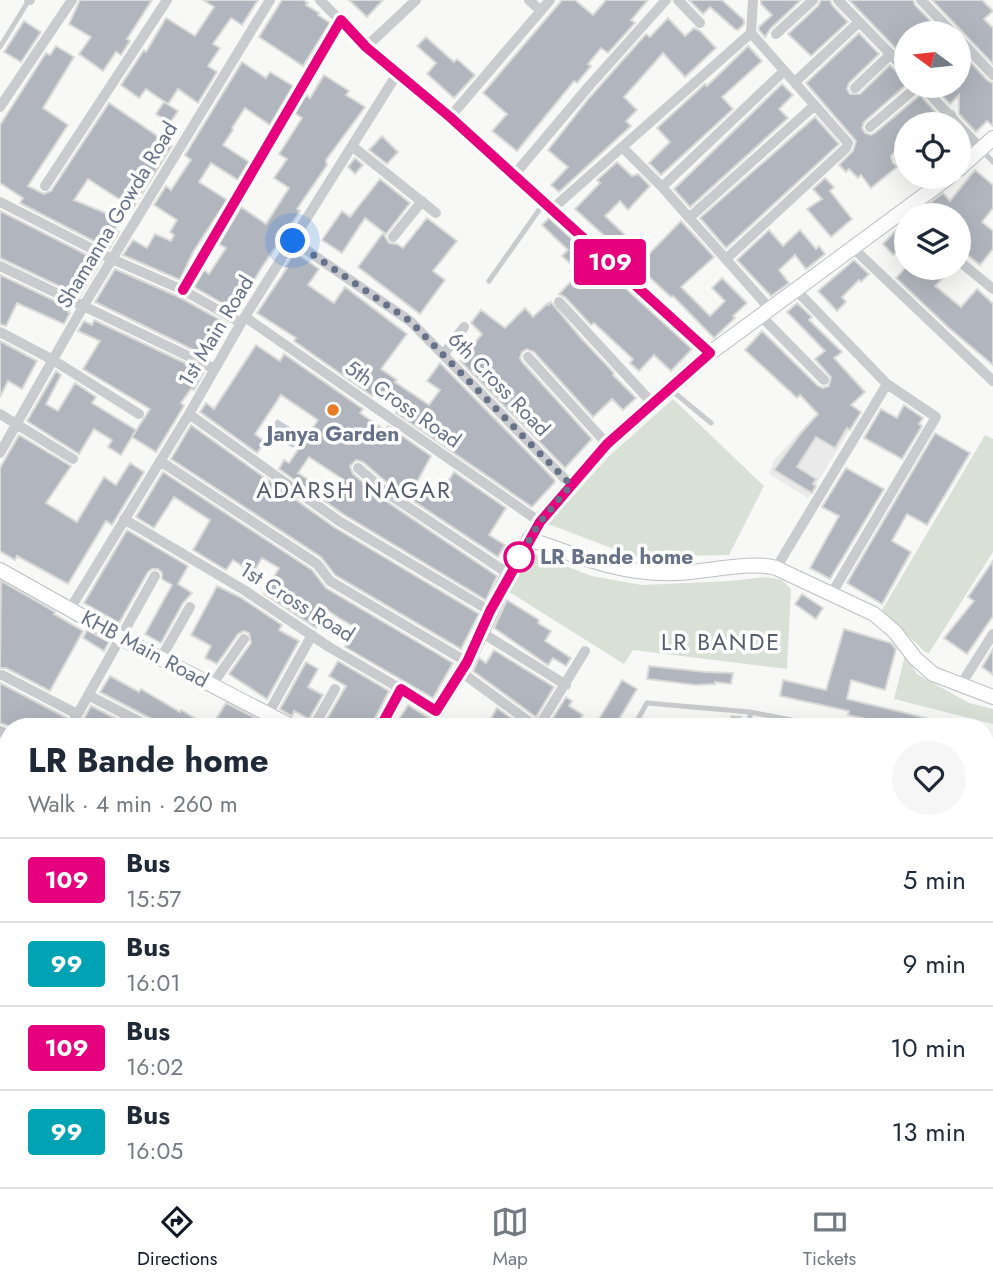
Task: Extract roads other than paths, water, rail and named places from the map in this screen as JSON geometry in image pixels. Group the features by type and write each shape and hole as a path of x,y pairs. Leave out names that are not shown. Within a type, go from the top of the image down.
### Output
{"street":[{"path":"45,186 167,0"},
{"name":"Shamanna Gowda Road","path":"0,453 84,305 270,0"},
{"path":"320,0 366,47 450,117 710,353"},
{"path":"366,47 416,0"},
{"path":"529,0 541,11"},
{"path":"450,117 550,0"},
{"path":"514,175 666,0"},
{"path":"678,0 700,23"},
{"path":"726,259 846,148 847,142 751,33 753,0"},
{"path":"776,34 813,0"},
{"path":"838,0 894,57"},
{"path":"921,0 941,21"},
{"path":"0,107 70,3"},
{"path":"183,290 341,20"},
{"path":"795,82 859,22"},
{"path":"548,207 623,148 751,33"},
{"path":"971,52 993,75"},
{"path":"855,88 891,54"},
{"path":"662,187 784,71"},
{"name":"1st Main Road","path":"70,609 243,320 397,74"},
{"path":"870,127 905,98"},
{"path":"933,98 948,112"},
{"path":"689,218 815,105"},
{"path":"971,138 981,149"},
{"path":"971,160 993,138"},
{"path":"352,146 436,212"},
{"path":"623,148 726,259 765,312 824,380"},
{"path":"917,203 934,189"},
{"path":"393,237 422,201"},
{"name":"5th Cross Road","path":"0,202 112,259 243,320 540,522"},
{"path":"385,718 401,689 436,711 464,667 490,611 529,539 540,522 607,444 710,353 894,221"},
{"name":"6th Cross Road","path":"293,241 410,321 571,485"},
{"path":"853,248 993,381"},
{"path":"0,266 215,369"},
{"path":"971,271 993,289"},
{"path":"796,290 887,384 936,416 832,593"},
{"path":"559,302 653,404"},
{"path":"444,354 464,327"},
{"path":"0,332 53,360 139,414"},
{"path":"528,357 607,444"},
{"path":"776,568 887,384"},
{"path":"0,414 73,459"},
{"path":"189,414 339,521 490,611"},
{"path":"160,461 317,564 330,581 464,667 527,718"},
{"path":"358,468 387,493 509,574"},
{"name":"1st Cross Road","path":"124,519 244,590 401,689"},
{"path":"529,539 597,563 629,571 674,573 747,566 776,568 863,608 886,622 923,667 933,674 993,697"},
{"name":"KHB Main Road","path":"0,570 120,637 275,718"},
{"path":"76,718 155,576"},
{"path":"161,659 190,607"},
{"path":"481,632 566,685"},
{"path":"960,686 993,634"},
{"path":"268,714 312,635"},
{"path":"212,685 244,639"},
{"path":"543,718 566,685 585,651"},
{"path":"2,675 78,714"},
{"path":"319,718 335,689"},
{"path":"88,695 133,718"}],"lane":[{"path":"0,47 29,0"},
{"path":"981,149 993,162"},
{"path":"489,281 548,207"},
{"path":"670,389 711,423"},
{"path":"639,718 647,703 750,712 781,718"},
{"path":"750,712 750,718"}],"place":[{"name":"Janya Garden","path":"333,410"},
{"name":"LR Bande home","path":"519,557"}],"district":[{"name":"ADARSH NAGAR","path":"354,490"},
{"name":"LR BANDE","path":"721,642"}]}
